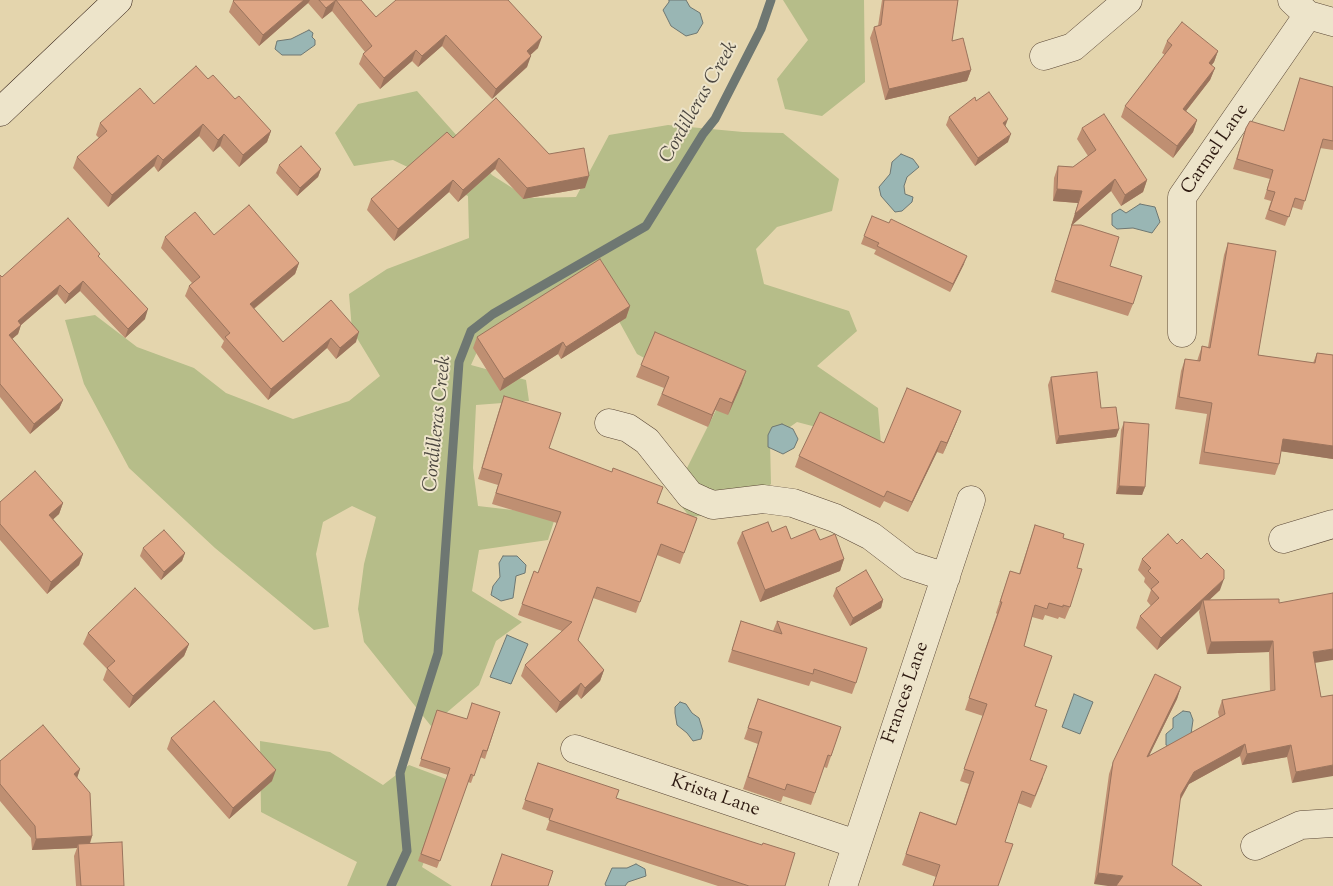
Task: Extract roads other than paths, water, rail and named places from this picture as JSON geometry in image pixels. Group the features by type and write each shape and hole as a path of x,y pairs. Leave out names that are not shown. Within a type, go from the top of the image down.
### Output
{"street":[{"path":"0,112 118,0"},
{"path":"1044,56 1073,47 1128,0"},
{"name":"Carmel Lane","path":"1182,333 1182,197 1311,12"},
{"path":"609,423 628,428 647,441 690,495 703,501 712,505 763,499 793,503 835,518 872,536 909,565 946,578"},
{"name":"Frances Lane","path":"843,886 971,500"},
{"path":"1283,539 1333,524"},
{"name":"Krista Lane","path":"575,750 856,844"},
{"path":"1255,846 1301,826 1333,823"}],"water":[{"path":"669,0 686,0 690,7 700,13 703,23 697,33 686,36 671,26 663,10"},
{"path":"309,30 313,33 312,37 315,40 315,45 301,55 282,55 275,49 277,41 291,39"},
{"path":"901,154 913,159 919,167 907,177 904,186 905,194 913,197 912,202 902,211 895,212 881,196 879,187 890,174 892,162"},
{"path":"1140,204 1155,207 1160,222 1152,233 1133,228 1117,229 1112,225 1112,214 1120,209 1126,213"},
{"path":"782,424 793,429 798,439 794,448 783,454 768,447 768,435 772,427"},
{"path":"503,556 517,556 526,565 525,573 516,576 513,598 501,601 491,595 493,586 500,577 499,563"},
{"path":"507,635 528,644 511,684 490,677"},
{"path":"1074,694 1093,702 1080,734 1062,727"},
{"path":"680,702 686,704 692,713 699,718 703,731 701,739 693,741 677,725 675,707"},
{"path":"1183,711 1190,712 1193,720 1191,734 1178,750 1166,745 1166,734 1173,728 1173,718"},
{"path":"636,864 645,869 646,876 628,882 625,886 606,886 605,884 612,868 627,868"}],"waterway":[{"name":"Cordilleras Creek","path":"391,886 407,851 400,773 438,653 459,362 471,331 493,314 646,226 703,134 715,119 761,29 771,0"}]}
